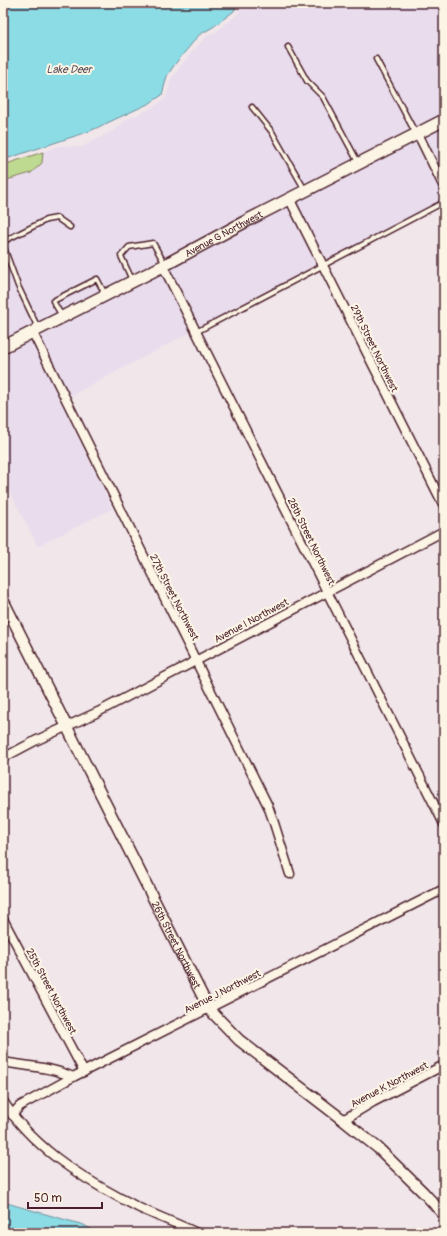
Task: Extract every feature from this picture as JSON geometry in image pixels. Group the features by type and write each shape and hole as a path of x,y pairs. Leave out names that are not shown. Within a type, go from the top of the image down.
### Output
{"main road":[{"name":"Avenue G Northwest","path":"3,347 164,265 289,198 444,120"}],"street":[{"path":"417,134 444,187"},
{"name":"29th Street Northwest","path":"289,198 444,506"},
{"name":"28th Street Northwest","path":"164,265 326,592 444,824"},
{"name":"27th Street Northwest","path":"36,331 268,806 290,874"},
{"name":"Avenue I Northwest","path":"3,758 66,726 98,712 444,530"},
{"name":"26th Street Northwest","path":"3,600 209,1009 239,1040 378,1148 444,1215"},
{"name":"Avenue J Northwest","path":"12,1115 20,1106 73,1077 209,1009 356,932 444,889"},
{"name":"25th Street Northwest","path":"3,919 84,1072"},
{"path":"3,1062 52,1070 73,1077"},
{"name":"Avenue K Northwest","path":"343,1120 373,1102 444,1066"},
{"path":"3,1101 12,1115 36,1140 90,1181 143,1210 197,1233"}],"lane":[{"path":"288,47 307,81 323,97 359,163"},
{"path":"376,59 417,134"},
{"path":"252,107 272,132 305,190"},
{"path":"196,332 444,202"},
{"path":"36,331 3,245 6,240 46,220 57,218 70,227"},
{"path":"133,280 121,256 128,247 153,242 164,265"},
{"path":"63,317 54,301 97,279 105,295"}],"shaded area":[{"path":"243,3 444,3 444,113 3,341 3,181 31,173 42,163 43,152 59,146 82,147 113,131 126,120 152,108 166,98 171,79 191,53 207,36 216,32 237,15"},
{"path":"444,127 444,176 425,137"},
{"path":"415,141 440,191 439,203 327,261 296,201"},
{"path":"287,206 318,266 200,328 170,268"},
{"path":"161,273 191,332 70,396 40,336"},
{"path":"31,340 112,509 38,546 3,479 3,354"}],"green space":[{"path":"43,152 42,163 31,173 3,181 3,165"}],"water":[{"name":"Lake Deer","path":"3,3 238,3 234,11 213,27 199,35 175,64 167,76 162,95 150,103 90,131 3,160"},
{"path":"3,1202 84,1225 97,1233 3,1233"}]}
